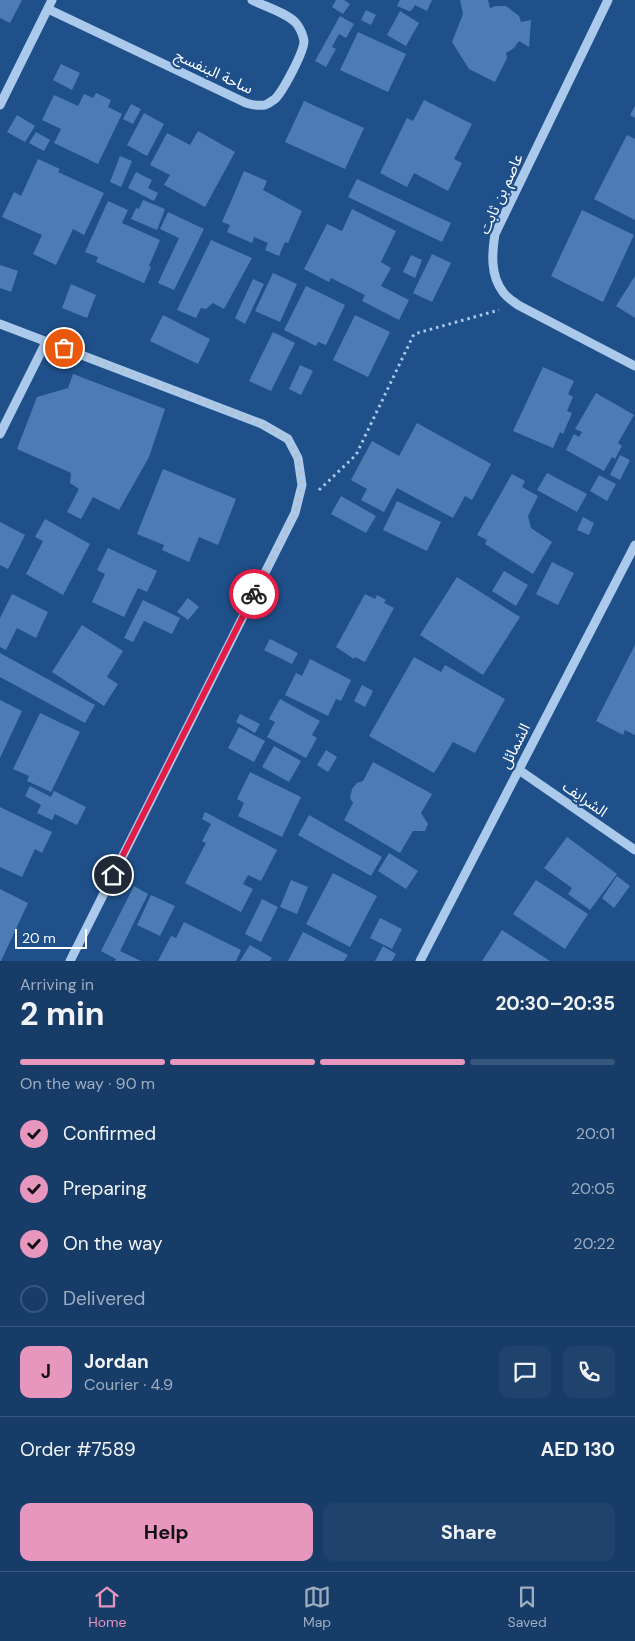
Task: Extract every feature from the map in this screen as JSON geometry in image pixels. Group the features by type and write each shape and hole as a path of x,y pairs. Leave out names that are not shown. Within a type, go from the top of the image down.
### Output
{"street":[{"name":"ساحة البنفسج","path":"50,4 255,106 274,100 302,51 304,41 296,23 288,17 252,0"},
{"name":"عاصم بن ثابت","path":"608,0 495,234 492,249 493,272 503,292 518,305 635,366"},
{"path":"0,105 50,4"},
{"path":"0,324 262,424 288,439 298,458 302,485 295,513 70,961"},
{"path":"0,434 46,342"},
{"name":"الشمائل","path":"420,961 635,545"},
{"name":"الشرايف","path":"519,770 635,850"}],"path":[{"path":"295,513 356,455 414,334 518,305"}],"building":[{"path":"0,0 22,0 10,23 0,18"},
{"path":"336,0 344,0 350,4 343,14 332,7"},
{"path":"400,0 432,0 427,11 415,5 409,11 397,6"},
{"path":"460,0 488,0 490,8 506,6 519,16 521,22 531,20 529,47 519,41 514,48 506,53 507,58 495,82 469,69 452,42 463,14"},
{"path":"366,10 376,15 371,25 361,20"},
{"path":"400,11 419,23 406,46 387,35"},
{"path":"340,16 354,24 346,38 339,34 332,47 336,49 326,67 315,61"},
{"path":"358,32 406,54 388,92 340,70"},
{"path":"61,64 80,73 72,90 53,80"},
{"path":"96,93 111,100 108,107 122,114 98,164 54,143 61,129 42,120 54,95 78,106 84,94 93,98"},
{"path":"424,100 472,124 454,159 462,163 448,191 414,173 407,187 380,173 407,118 413,121"},
{"path":"304,101 364,128 345,169 285,142"},
{"path":"131,104 141,109 133,124 123,119"},
{"path":"635,106 635,118 630,115"},
{"path":"144,113 164,124 147,156 127,145"},
{"path":"17,115 35,126 25,142 7,132"},
{"path":"198,131 235,152 205,207 164,185 170,175 150,165 167,133 190,145"},
{"path":"36,132 50,140 44,151 29,143"},
{"path":"627,135 635,139 635,220 594,199"},
{"path":"120,156 132,161 121,187 110,182"},
{"path":"38,159 60,169 58,172 104,193 84,235 73,229 56,265 33,254 42,235 2,217 14,192 21,196"},
{"path":"244,171 267,181 263,190 302,211 288,243 285,242 279,256 265,250 268,243 254,237 252,243 227,232 230,225 222,222"},
{"path":"136,172 152,180 148,188 158,193 154,201 128,188"},
{"path":"357,179 451,223 442,242 348,197"},
{"path":"143,200 165,209 157,230 131,219 136,208 139,209"},
{"path":"108,201 128,210 122,223 160,240 144,283 96,262 98,257 85,252"},
{"path":"352,209 396,231 381,262 391,268 381,286 409,300 399,320 362,301 365,295 331,278 329,282 304,269 327,224 342,231"},
{"path":"582,210 634,235 603,302 551,276"},
{"path":"168,212 204,229 174,290 158,283 179,238 160,229"},
{"path":"211,240 252,258 224,309 213,303 206,309 201,308 196,318 177,310"},
{"path":"432,254 451,263 432,302 413,293"},
{"path":"411,255 422,260 415,278 403,272"},
{"path":"0,265 18,271 11,292 0,288"},
{"path":"273,273 297,284 280,322 255,311"},
{"path":"635,276 635,318 616,306"},
{"path":"253,279 264,284 245,324 235,318"},
{"path":"71,284 96,295 87,318 62,308"},
{"path":"306,286 345,305 326,345 318,342 316,346 284,330"},
{"path":"163,315 210,339 198,364 150,341"},
{"path":"355,315 390,332 368,377 333,360"},
{"path":"273,332 295,343 271,391 249,381"},
{"path":"300,365 313,371 301,395 289,389"},
{"path":"543,367 574,381 568,394 573,397 567,411 572,413 563,434 560,432 553,448 513,431"},
{"path":"73,374 165,409 149,457 119,510 93,497 81,519 67,512 79,489 70,483 71,473 17,449 37,397 68,388"},
{"path":"596,393 634,415 618,443 622,446 615,459 612,457 604,471 566,450 574,434 579,437 582,432 575,429"},
{"path":"417,423 491,464 472,500 465,496 453,518 397,488 384,512 361,500 367,489 351,480 372,441 399,456"},
{"path":"620,455 630,460 620,480 610,475"},
{"path":"163,469 236,499 218,545 199,537 189,562 162,550 164,545 137,534"},
{"path":"547,473 587,494 577,512 537,490"},
{"path":"512,474 525,481 522,487 538,496 528,516 531,528 552,542 533,574 485,544 487,540 477,535"},
{"path":"599,475 616,484 607,501 590,491"},
{"path":"341,496 376,516 366,533 331,514"},
{"path":"397,501 441,522 427,551 383,530"},
{"path":"583,517 594,523 589,535 577,530"},
{"path":"45,519 90,544 63,595 26,574 43,541 35,537"},
{"path":"0,522 25,535 8,569 0,565"},
{"path":"108,548 157,571 147,592 138,588 124,617 92,602 105,574 97,570"},
{"path":"552,562 574,573 558,605 536,594"},
{"path":"504,571 528,585 516,606 492,591"},
{"path":"457,577 520,617 483,675 420,635"},
{"path":"12,594 48,612 36,638 17,628 6,650 0,647 0,618"},
{"path":"365,594 375,599 377,595 386,600 384,603 394,608 365,662 355,657 354,659 336,647"},
{"path":"188,598 199,607 188,620 177,612"},
{"path":"143,600 180,618 172,634 144,621 133,642 124,638"},
{"path":"82,625 123,651 107,677 118,684 104,706 52,672"},
{"path":"270,639 298,653 292,664 264,650"},
{"path":"635,645 635,735 625,730 623,735 596,721"},
{"path":"0,653 95,705 85,723 0,677"},
{"path":"414,657 441,672 445,665 505,699 475,753 453,742 434,773 369,736"},
{"path":"310,659 351,680 341,701 336,699 328,716 285,695 296,673 302,676"},
{"path":"362,685 373,691 365,707 354,701"},
{"path":"280,699 320,721 312,735 317,738 306,758 267,737 275,722 269,719"},
{"path":"0,700 22,711 0,758"},
{"path":"40,713 80,732 51,792 27,781 29,776 13,769"},
{"path":"240,714 260,724 255,733 236,722"},
{"path":"239,727 265,741 254,762 228,748"},
{"path":"274,746 301,761 289,782 262,767"},
{"path":"326,750 337,757 328,772 317,765"},
{"path":"373,762 432,794 421,813 428,824 425,831 413,831 400,853 344,820 353,803 350,798 352,789 357,783 363,781"},
{"path":"250,772 301,797 282,837 238,816 244,803 237,799"},
{"path":"30,786 51,797 54,791 86,807 77,825 55,814 52,820 37,813 41,805 25,796"},
{"path":"0,807 52,832 42,853 35,849 22,877 0,867"},
{"path":"205,812 277,850 261,881 248,875 243,884 253,889 241,912 185,883 206,843 202,841 211,824 202,819"},
{"path":"309,815 382,857 371,876 298,835"},
{"path":"567,837 617,874 590,910 568,894 572,888 544,868"},
{"path":"389,853 418,871 406,889 378,871"},
{"path":"333,873 377,896 350,947 306,924"},
{"path":"617,876 630,886 614,908 602,898"},
{"path":"291,880 308,887 297,914 280,907"},
{"path":"536,880 588,914 565,949 513,914"},
{"path":"134,886 148,894 120,951 141,961 115,961 116,959 101,951"},
{"path":"0,889 28,903 1,961 0,961"},
{"path":"151,895 175,906 160,936 137,925"},
{"path":"262,899 278,907 261,942 245,934"},
{"path":"380,918 402,929 392,949 370,938"},
{"path":"184,922 241,950 236,961 158,961 171,936 176,938"},
{"path":"502,930 550,961 482,961"},
{"path":"303,932 348,955 344,961 288,961"},
{"path":"250,945 272,958 270,961 240,961"},
{"path":"383,946 396,954 392,961 375,961"}],"way so far":[{"path":"64,348 262,424 288,439 298,458 302,485 295,513 254,594"}],"route":[{"path":"113,875 254,594"}]}
